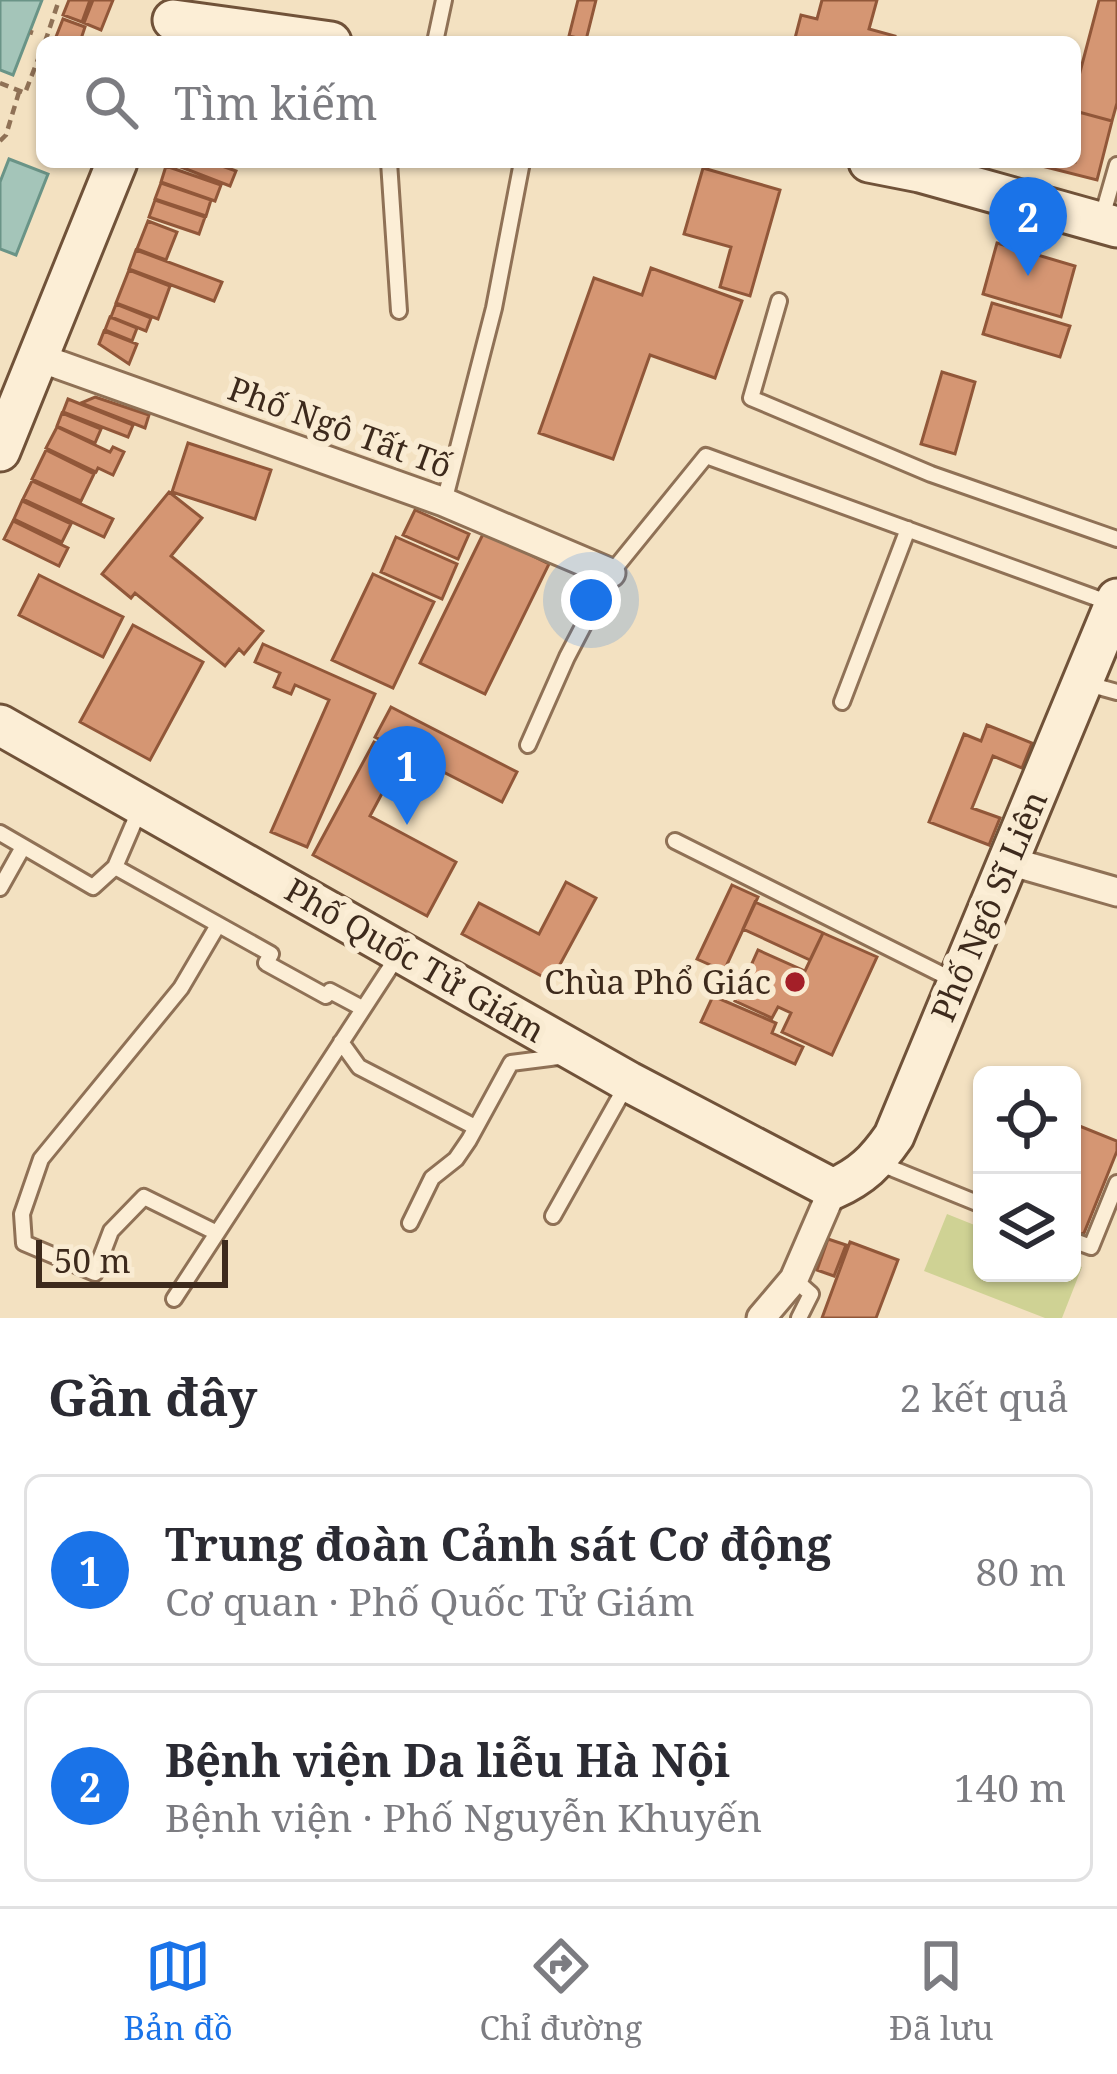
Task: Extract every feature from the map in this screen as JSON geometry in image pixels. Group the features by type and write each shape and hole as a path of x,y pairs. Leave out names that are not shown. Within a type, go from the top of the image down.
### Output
{"street":[{"path":"173,21 287,36"},
{"path":"0,451 115,168"},
{"path":"900,168 1108,225"},
{"name":"Phố Ngô Tất Tố","path":"40,358 445,502 611,573"},
{"name":"Phố Ngô Sĩ Liên","path":"877,1162 894,1136 1009,861 1103,671 1116,602"},
{"name":"Phố Quốc Tử Giám","path":"0,724 629,1082 833,1189"},
{"path":"1009,861 1117,892"},
{"path":"761,1318 794,1279 833,1189 877,1162"}],"lane":[{"path":"436,36 444,0"},
{"path":"1108,225 1117,165"},
{"path":"389,168 399,311"},
{"path":"445,502 494,308 521,168"},
{"path":"779,301 751,398 932,473 1117,539"},
{"path":"528,746 566,657 611,573 706,456 1116,602"},
{"path":"842,702 908,529"},
{"path":"0,833 93,887 115,866 141,805"},
{"path":"675,842 956,981"},
{"path":"0,888 23,847"},
{"path":"115,866 271,954 266,963 326,996 330,991 362,1008"},
{"path":"217,1233 144,1197 111,1231 95,1274 24,1243 22,1214 41,1159 181,988 218,925"},
{"path":"174,1299 400,952"},
{"path":"341,1042 359,1066 475,1127"},
{"path":"410,1222 432,1178 456,1159 511,1063 580,1054"},
{"path":"554,1216 629,1082"},
{"path":"877,1162 973,1201"},
{"path":"1081,1244 1090,1247 1117,1184"},
{"path":"794,1279 812,1294 799,1318"}],"path":[{"path":"48,36 59,0"},
{"path":"0,83 25,93 36,66"},
{"path":"1,143 20,91"}],"green space":[{"path":"947,1214 973,1224 973,1282 1076,1282 1062,1318 1045,1318 924,1271"}],"water":[{"path":"0,0 42,0 13,75 0,70"},
{"path":"9,159 48,174 16,255 0,249 0,182"}],"building":[{"path":"69,0 90,0 82,22 63,15"},
{"path":"93,0 113,0 101,30 84,23"},
{"path":"578,0 596,0 587,36 569,36"},
{"path":"822,0 877,0 869,29 895,36 796,36 801,15 817,19"},
{"path":"1099,0 1117,0 1117,103 1112,121 1081,113 1081,68"},
{"path":"63,19 85,27 82,36 56,36"},
{"path":"1081,113 1112,121 1097,180 1050,168 1081,168"},
{"path":"165,168 172,168 221,185 215,201 161,182"},
{"path":"184,168 236,171 230,186"},
{"path":"703,168 780,190 750,296 720,287 731,247 684,234"},
{"path":"161,183 211,200 206,216 155,199"},
{"path":"155,200 205,217 199,234 149,217"},
{"path":"148,221 177,232 166,260 137,249"},
{"path":"997,243 1075,266 1061,317 983,294"},
{"path":"136,250 222,282 214,301 129,269"},
{"path":"651,268 742,301 715,378 650,355 613,459 539,433 594,278 642,295"},
{"path":"129,270 170,286 158,319 116,303"},
{"path":"992,303 1070,326 1060,357 983,334"},
{"path":"116,304 151,318 146,331 111,317"},
{"path":"110,317 137,328 132,341 105,330"},
{"path":"104,331 137,344 129,364 99,344"},
{"path":"942,372 975,382 955,454 921,444"},
{"path":"95,397 149,415 145,428 81,403"},
{"path":"68,399 133,425 128,437 63,412"},
{"path":"62,413 101,429 95,443 57,426"},
{"path":"57,427 110,452 113,447 124,452 113,475 46,448"},
{"path":"188,443 271,470 255,519 172,492"},
{"path":"46,450 94,474 81,501 32,479"},
{"path":"32,481 113,519 104,537 23,499"},
{"path":"169,492 202,518 171,556 263,631 244,654 239,649 225,666 135,593 131,598 102,574"},
{"path":"22,501 71,524 62,542 14,519"},
{"path":"415,510 469,534 458,559 403,535"},
{"path":"13,521 68,548 59,566 4,539"},
{"path":"484,532 549,564 485,694 420,663"},
{"path":"396,537 457,564 442,599 381,572"},
{"path":"373,574 434,602 393,688 332,660"},
{"path":"39,575 123,617 103,657 19,615"},
{"path":"133,625 203,662 150,760 80,722"},
{"path":"263,644 375,694 307,847 271,832 329,700 295,685 291,694 274,687 280,673 255,662"},
{"path":"391,707 517,772 502,802 375,737"},
{"path":"987,725 1032,743 1022,768 993,756 972,808 1000,818 989,845 929,822 964,734 981,741"},
{"path":"374,742 402,756 370,816 456,862 427,916 313,855"},
{"path":"566,882 596,898 551,981 462,934 479,903 539,934"},
{"path":"732,885 758,897 724,971 697,959"},
{"path":"755,902 823,933 810,960 743,929"},
{"path":"823,933 877,957 832,1055 782,1032 791,1013 778,1007 772,1018 735,1001 758,950 805,971"},
{"path":"713,996 776,1023 772,1033 803,1047 795,1064 701,1022"},
{"path":"1081,1127 1117,1141 1081,1234"},
{"path":"828,1239 846,1245 834,1276 817,1270"},
{"path":"850,1242 898,1260 876,1318 822,1318"}],"place":[{"name":"Bệnh viện Da liễu Hà Nội","path":"1028,276"},
{"name":"Trung đoàn Cảnh sát Cơ động","path":"407,825"},
{"name":"Chùa Phổ Giác","path":"795,982"}]}
